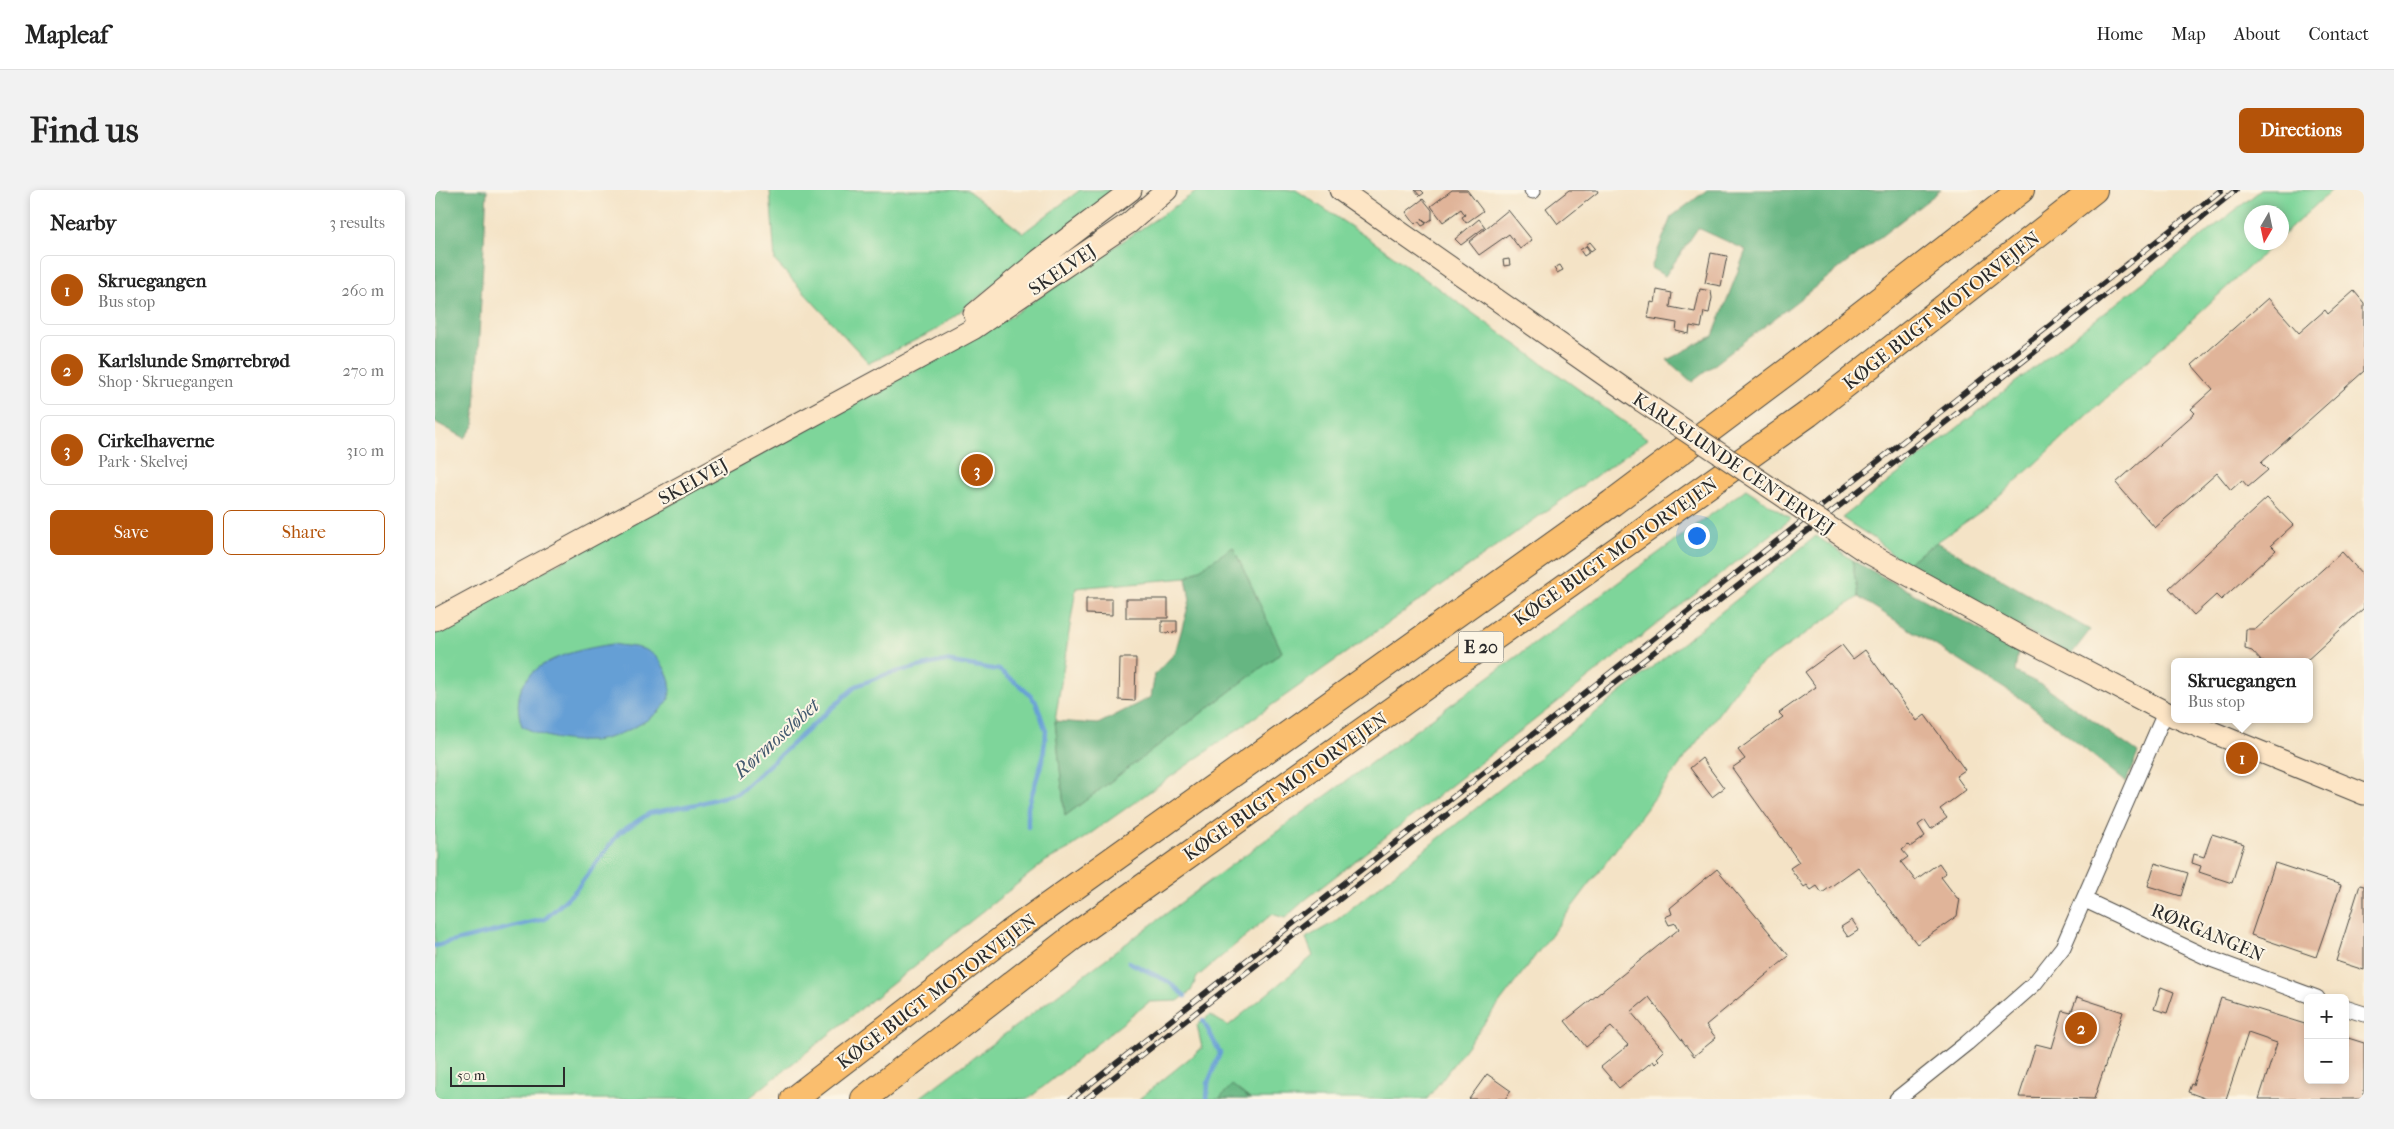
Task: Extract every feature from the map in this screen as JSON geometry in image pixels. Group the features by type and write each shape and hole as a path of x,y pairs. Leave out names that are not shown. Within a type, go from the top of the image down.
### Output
{"highway":[{"name":"KØGE BUGT MOTORVEJEN","path":"795,1099 1010,933 1612,503 1788,371 2021,190"},
{"name":"KØGE BUGT MOTORVEJEN","path":"864,1099 1073,937 1808,414 2094,190"}],"street":[{"name":"SKELVEJ","path":"950,339 973,315 1039,260 1131,190"},
{"name":"SKELVEJ","path":"435,620 633,514 950,339 973,329 1129,224 1167,190"},
{"name":"KARLSLUNDE CENTERVEJ","path":"1340,190 1640,400 1863,550 2019,636 2171,716"},
{"path":"1897,1099 2034,984 2063,947 2171,721"},
{"name":"KARLSLUNDE CENTERVEJ","path":"2188,723 2364,794"},
{"name":"RØRGANGEN","path":"2085,900 2211,958 2306,994"},
{"path":"2349,1009 2364,1014"}],"green space":[{"path":"435,190 487,190 474,426 465,438 435,422"},
{"path":"770,190 967,190 1023,233 1080,190 1117,190 936,330 869,363 775,261"},
{"path":"1199,190 1296,190 1371,240 1648,439 1070,848 1046,861 748,1099 435,1099 435,630 993,328","holes":["1233,548 1282,652 1065,816 1055,721 1076,588 1186,578"]},
{"path":"1707,190 1941,190 1692,382 1667,360 1713,336 1746,250 1698,228 1665,276 1651,268 1671,217"},
{"path":"2261,190 2332,190 2289,230 2289,205 2244,205 2244,250 2267,250 1990,505 1904,565 1875,539 1842,518"},
{"path":"1746,489 1791,519 1305,900 1285,918 1272,914 1197,977 1191,991 1178,1001 1149,1002 1028,1099 918,1099 1234,863"},
{"path":"1816,536 1852,560 1858,597 1749,673 1427,1099 1250,1099 1232,1086 1219,1099 1139,1099 1202,1048 1197,1025 1210,1015 1228,1026 1313,956 1306,938 1333,923"},
{"path":"1937,542 2090,630 2071,655 1904,565"},
{"path":"1233,547 1282,652 1065,816 1055,721 1098,724 1151,697 1155,674 1175,653 1190,600 1186,578"},
{"path":"1852,560 2018,651 2015,672 2042,685 2138,753 2126,782 2026,702 1858,597"},
{"path":"1232,1085 1250,1099 1219,1099"}],"water":[{"path":"613,644 643,649 650,652 663,665 669,679 670,694 664,706 657,713 623,733 591,741 555,738 538,734 522,726 518,705 521,688 530,675 543,665 559,657 577,651"}],"building":[{"path":"1415,190 1421,190 1424,193 1420,196"},
{"path":"1452,190 1467,190 1483,211 1466,223 1462,217 1465,215 1461,209 1443,222 1431,206"},
{"path":"1569,190 1597,190 1598,192 1558,224 1546,208"},
{"path":"1423,199 1432,210 1432,219 1426,223 1422,218 1426,224 1422,226 1418,221 1415,224 1406,212"},
{"path":"1508,210 1532,240 1520,249 1509,234 1479,255 1469,242"},
{"path":"1479,219 1485,227 1461,245 1455,239"},
{"path":"1590,242 1595,248 1591,251 1586,245"},
{"path":"1586,246 1590,252 1584,256 1580,250"},
{"path":"1711,253 1727,256 1721,286 1705,283"},
{"path":"1509,259 1510,265 1504,266 1503,260"},
{"path":"1560,265 1563,270 1557,273 1554,268"},
{"path":"1700,289 1711,291 1712,298 1709,313 1704,312 1701,328 1690,326 1689,334 1676,331 1677,323 1648,318 1651,302 1655,303 1657,290 1672,293 1670,307 1695,312"},
{"path":"2354,291 2364,303 2364,371 2261,463 2268,470 2248,487 2242,480 2231,490 2217,473 2155,528 2116,483 2195,413 2191,409 2213,389 2192,365 2268,298 2299,333 2325,310 2328,314"},
{"path":"978,464 985,467 988,474 985,481 978,484 971,481 968,474 971,467"},
{"path":"2267,498 2293,525 2271,545 2276,550 2221,600 2216,595 2194,615 2169,588"},
{"path":"2342,552 2364,576 2364,608 2309,658 2258,658 2252,651 2245,649 2246,629 2256,629"},
{"path":"1086,599 1112,599 1112,615 1086,614"},
{"path":"1126,599 1168,599 1168,618 1126,618"},
{"path":"1162,621 1177,621 1177,632 1162,633"},
{"path":"1842,645 1853,659 1865,650 1917,721 1925,715 1965,770 1956,776 1966,790 1940,809 1947,818 1931,829 1925,820 1918,825 1925,836 1910,847 1908,845 1902,850 1908,857 1901,862 1915,880 1939,863 1946,873 1941,877 1957,898 1960,899 1957,916 1917,944 1858,867 1822,893 1817,886 1811,890 1807,885 1804,887 1790,868 1799,862 1732,768 1745,759 1738,750 1783,717 1779,713 1816,687 1805,672"},
{"path":"1120,658 1136,658 1135,701 1119,700"},
{"path":"1702,758 1724,788 1712,797 1690,768"},
{"path":"2212,834 2244,844 2232,883 2199,872 2201,866 2192,863 2194,854 2204,857"},
{"path":"2155,863 2188,873 2181,896 2148,886"},
{"path":"2275,863 2341,885 2316,957 2251,935"},
{"path":"1717,869 1789,956 1706,1025 1716,1038 1694,1056 1649,997 1631,1012 1664,1051 1657,1058 1659,1060 1655,1064 1653,1061 1619,1088 1601,1067 1628,1045 1611,1027 1586,1047 1565,1021 1679,929 1676,923 1669,925 1665,917 1672,914 1670,908"},
{"path":"2360,885 2364,886 2364,970 2336,961"},
{"path":"1852,920 1859,930 1848,937 1841,927"},
{"path":"2161,987 2174,992 2167,1013 2154,1009"},
{"path":"2077,997 2123,1012 2094,1099 2019,1097 2036,1044 2052,1048 2063,1011 2071,1013"},
{"path":"2221,998 2304,1024 2304,1084 2349,1084 2349,1038 2364,1043 2364,1099 2259,1099 2277,1043 2248,1033 2226,1099 2207,1099 2188,1092 2191,1084 2193,1085"},
{"path":"1487,1074 1511,1091 1505,1099 1469,1099"}],"waterway":[{"name":"Rørmoseløbet","path":"435,946 545,919 575,891 619,833 650,813 697,804 738,793 856,686 887,674 945,661 999,670 1023,688 1036,702 1046,731 1043,758 1028,807 1028,827"},
{"name":"Rørmoseløbet","path":"1129,962 1169,982 1185,996"},
{"name":"Rørmoseløbet","path":"1203,1020 1220,1053 1208,1083 1207,1099"}],"railway":[{"path":"1071,1099 2221,190"},
{"path":"1086,1099 2026,359 2236,190"}],"place":[{"name":"Cirkelhaverne","path":"977,470"},
{"name":"Skruegangen","path":"2242,758"},
{"name":"Karlslunde Smørrebrød","path":"2081,1028"}]}
